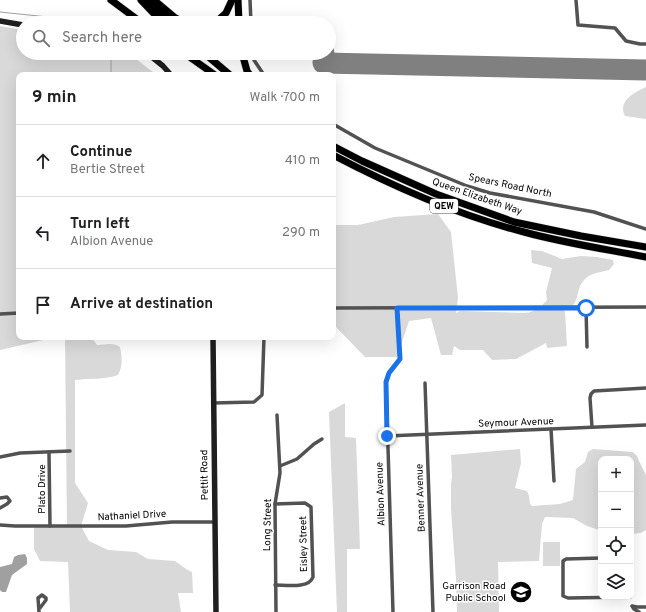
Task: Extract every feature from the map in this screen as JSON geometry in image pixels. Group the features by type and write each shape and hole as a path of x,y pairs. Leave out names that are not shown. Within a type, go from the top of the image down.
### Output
{"highway":[{"path":"110,0 132,16"},
{"path":"141,0 156,16"},
{"path":"149,0 164,16"},
{"path":"154,0 173,16"},
{"path":"222,16 237,1"},
{"path":"237,1 239,16"},
{"path":"194,60 212,72"},
{"path":"200,60 213,72"},
{"path":"212,60 226,72"},
{"path":"244,60 248,72"},
{"path":"336,144 362,161"},
{"name":"Queen Elizabeth Way","path":"336,148 362,161 436,194 514,222 646,248"},
{"name":"Queen Elizabeth Way","path":"336,157 377,178 426,200 475,217 524,232 646,257"}],"street":[{"path":"250,0 251,16"},
{"path":"576,0 578,25 615,28 626,41 646,44"},
{"path":"0,21 16,23"},
{"path":"156,60 168,72"},
{"path":"254,60 262,72"},
{"name":"Spears Road North","path":"336,126 375,148 467,186 490,193 594,212 646,229"},
{"path":"336,308 646,307"},
{"name":"Albion Avenue","path":"393,612 386,382 389,373 400,359 397,308"},
{"path":"586,308 587,347"},
{"path":"0,314 16,313"},
{"name":"Pettit Road","path":"213,340 216,612"},
{"path":"213,403 254,402 262,395 264,340"},
{"name":"Benner Avenue","path":"425,383 433,612"},
{"path":"592,427 590,398 594,390 646,388"},
{"name":"Long Street","path":"276,612 275,504 280,474 277,415"},
{"name":"Seymour Avenue","path":"387,436 646,425"},
{"path":"551,429 554,481"},
{"path":"280,466 297,459 322,439"},
{"path":"0,457 20,453 70,451"},
{"name":"Plato Drive","path":"49,452 50,526"},
{"path":"0,498 7,497 10,501 0,508"},
{"name":"Eisley Street","path":"275,504 305,503 311,507 313,577 311,581 305,584 275,585"},
{"name":"Nathaniel Drive","path":"0,525 126,526 172,522 215,522"},
{"path":"598,558 564,560 562,563 562,594 565,597 598,598"},
{"path":"631,600 634,609 639,612"},
{"path":"632,606 646,607"}],"shaded area":[{"path":"0,26 16,29 16,60 137,60 153,72 16,72 16,340 43,340 0,350"},
{"path":"646,87 646,119 625,116 623,106 625,102 632,94"},
{"path":"438,214 451,232 458,298 456,313 460,311 525,313 532,312 540,307 547,300 546,292 552,268 532,263 531,250 542,251 562,259 581,256 597,257 613,260 614,264 609,270 587,277 579,288 573,306 562,311 565,311 567,346 547,348 546,343 516,359 492,360 483,350 460,350 454,346 452,355 441,355 431,318 409,321 397,357 365,357 336,327 336,225 358,225 394,217"},
{"path":"65,340 93,340 97,345 117,345 120,347 122,358 121,368 118,375 113,377 75,380 75,483 88,503 81,526 89,541 108,550 136,552 148,559 175,561 192,572 193,593 178,593 181,612 70,612 68,562 40,561 34,549 34,527 67,527"},
{"path":"345,403 345,437 356,438 360,549 347,549 347,612 337,612 329,412"},
{"path":"520,449 521,463 515,488 527,491 530,504 532,506 560,504 573,500 576,469 585,462 588,452 593,449 633,452 637,456 646,475 646,530 641,533 634,534 634,456 598,456 598,530 587,526 573,518 545,517 542,524 539,561 498,562 499,612 457,612 451,509 451,455"},
{"path":"543,542 560,542 560,566 543,566"},
{"path":"25,554 27,564 12,575 6,592 2,592 0,590 0,567 12,564 14,557"}],"waterway":[{"path":"0,12 38,16"},
{"path":"111,60 111,72"}],"runway":[{"path":"323,60 323,63 646,70"}],"place":[{"name":"Garrison Road Public School","path":"521,592"}],"route":[{"path":"387,436 386,382 389,373 400,359 397,308 586,308"}]}
